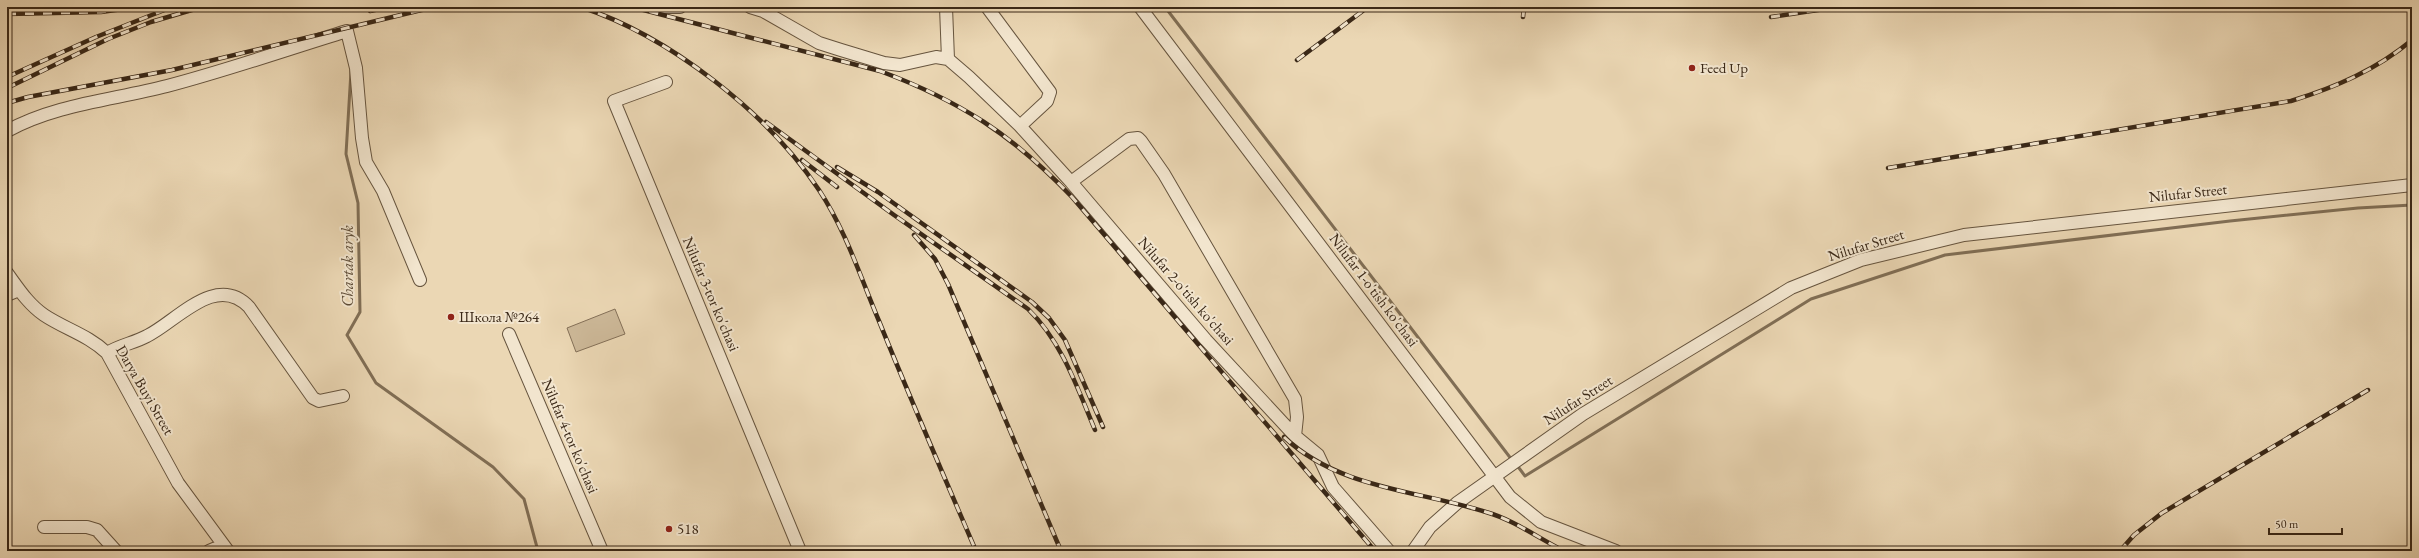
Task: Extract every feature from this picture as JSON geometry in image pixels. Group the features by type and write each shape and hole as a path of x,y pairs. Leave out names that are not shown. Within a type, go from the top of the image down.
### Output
{"street":[{"path":"661,7 680,7"},
{"path":"750,7 763,11 820,43 884,63 900,65 936,57 948,59 946,7"},
{"path":"987,7 1050,92 1047,101 1020,126"},
{"name":"Nilufar 1-o'tish ko'chasi","path":"1140,7 1510,497 1542,522 1616,551"},
{"path":"7,131 24,122 52,112 167,86 348,31 356,68 362,138 366,162 383,191 420,280"},
{"name":"Nilufar 2-o'tish ko'chasi","path":"948,59 1020,126 1071,182 1206,340 1295,436 1318,455 1333,487 1389,551"},
{"name":"Nilufar 3-tor ko'chasi","path":"666,82 614,102 800,551"},
{"path":"1071,182 1129,139 1138,138 1141,141 1164,174 1295,399 1297,417 1295,436"},
{"name":"Nilufar Street","path":"1413,551 1440,517 1583,414 1784,292 1861,260 1964,234 2412,185"},
{"name":"Darya Buyi Street","path":"7,273 19,290 44,315 89,338 107,353 178,483 226,548"},
{"path":"7,295 19,290"},
{"path":"107,353 116,347 147,336 210,296 234,297 248,307 313,398 322,400 343,396"},
{"name":"Nilufar 4-tor ko'chasi","path":"509,334 602,551"},
{"path":"44,527 87,527 97,530 116,551"},
{"path":"209,551 226,548"}],"shaded area":[{"path":"615,309 625,334 576,352 567,328"}],"waterway":[{"path":"1165,7 1512,460"},
{"name":"Chartak aryk","path":"351,71 346,154 358,203 360,312 347,335 376,383 493,467 524,499 538,551"},
{"path":"1516,464 1525,476 1811,299 1945,255 2230,221 2358,208 2412,205"}],"railway":[{"path":"7,14 101,12 137,7"},
{"path":"7,77 96,37 172,7"},
{"path":"7,88 108,39 151,22 202,7"},
{"path":"370,11 389,7"},
{"path":"7,103 28,97 172,70 434,7"},
{"path":"581,7 614,20 648,37 682,57 714,80 744,106 773,133 798,161 829,206 845,238 976,551"},
{"path":"632,7 880,71 909,82 960,108 984,122 1006,138 1028,155 1072,197 1375,551"},
{"path":"1297,60 1368,7"},
{"path":"1523,17 1524,7"},
{"path":"1771,17 1838,7"},
{"path":"1888,168 2291,101 2324,90 2370,69 2412,40"},
{"path":"766,122 894,215 1028,309 1050,336 1068,366 1095,430"},
{"path":"802,160 837,187"},
{"path":"837,167 878,192 1032,302 1049,318 1065,340 1103,427"},
{"path":"914,235 935,259 948,284 1061,551"},
{"path":"2120,551 2134,535 2162,513 2368,390"},
{"path":"1284,437 1306,454 1329,468 1380,486 1496,515 1516,524 1564,551"}],"place":[{"name":"Feed Up","path":"1692,68"},
{"name":"Школа №264","path":"451,317"},
{"name":"518","path":"669,529"}]}
